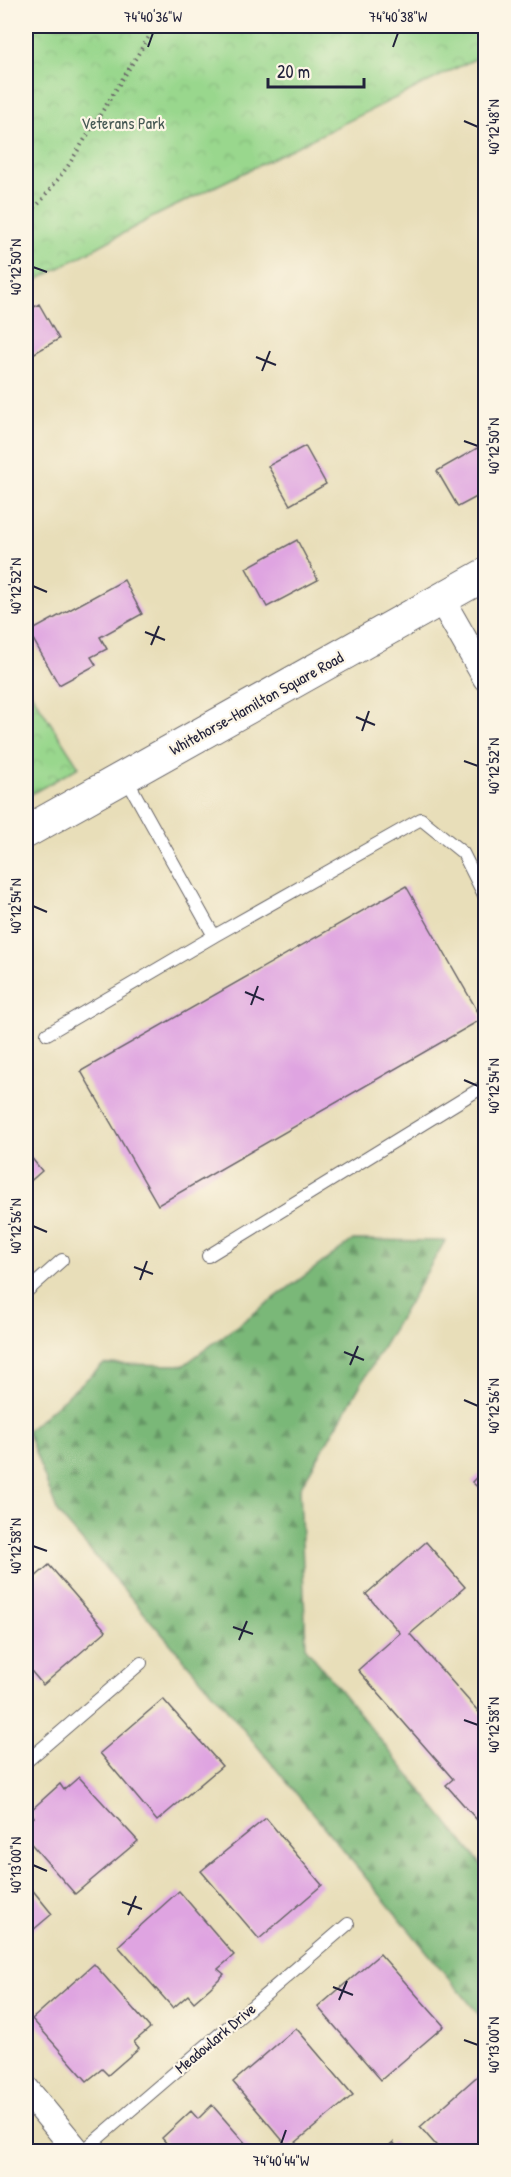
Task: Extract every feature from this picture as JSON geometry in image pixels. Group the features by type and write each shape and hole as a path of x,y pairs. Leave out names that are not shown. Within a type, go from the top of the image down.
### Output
{"street":[{"name":"Whitehorse-Hamilton Square Road","path":"26,832 486,573"},
{"path":"441,598 486,678"},
{"name":"Meadowlark Drive","path":"26,2090 80,2151"}],"lane":[{"path":"125,777 214,936"},
{"path":"47,1034 421,819 463,853 486,898"},
{"path":"208,1256 486,1085"},
{"path":"26,1292 62,1260"},
{"path":"26,1762 141,1663"},
{"name":"Meadowlark Drive","path":"80,2151 348,1924"}],"path":[{"path":"26,217 68,166 152,32 161,26"}],"green space":[{"name":"Veterans Park","path":"26,26 485,26 485,54 153,217 26,286"},
{"path":"26,685 79,767 26,797"},
{"path":"353,1240 445,1241 300,1488 306,1648 485,1869 485,2022 224,1706 58,1513 27,1431 104,1364 184,1365"}],"building":[{"path":"39,304 59,339 26,358 26,312"},
{"path":"486,443 486,492 458,507 437,471"},
{"path":"305,446 326,484 290,505 268,466"},
{"path":"297,540 318,580 267,607 246,568"},
{"path":"124,580 142,614 100,637 107,649 91,657 96,665 59,685 29,632"},
{"path":"406,886 482,1019 158,1205 81,1071"},
{"path":"26,1151 42,1171 26,1185"},
{"path":"486,1467 486,1495 472,1482"},
{"path":"426,1542 465,1587 410,1634 486,1720 486,1830 446,1785 453,1779 358,1670 400,1633 366,1594"},
{"path":"49,1565 106,1631 43,1685 26,1665 26,1585"},
{"path":"163,1699 222,1766 157,1821 100,1753"},
{"path":"79,1777 138,1841 75,1894 26,1838 26,1824 34,1817 30,1811 60,1784 64,1790"},
{"path":"266,1818 322,1885 259,1939 201,1871"},
{"path":"26,1882 52,1914 26,1936"},
{"path":"179,1891 234,1955 218,1969 224,1974 194,2002 188,1995 173,2008 118,1946"},
{"path":"380,1954 444,2026 381,2080 318,2007"},
{"path":"94,1964 150,2028 134,2042 139,2048 108,2075 102,2069 87,2081 32,2019"},
{"path":"296,2028 353,2095 289,2148 233,2082"},
{"path":"482,2072 486,2076 486,2152 442,2152 420,2127"},
{"path":"212,2105 253,2152 159,2152 167,2144 162,2138 191,2111 198,2119"},
{"path":"393,2142 401,2152 382,2152"}]}
